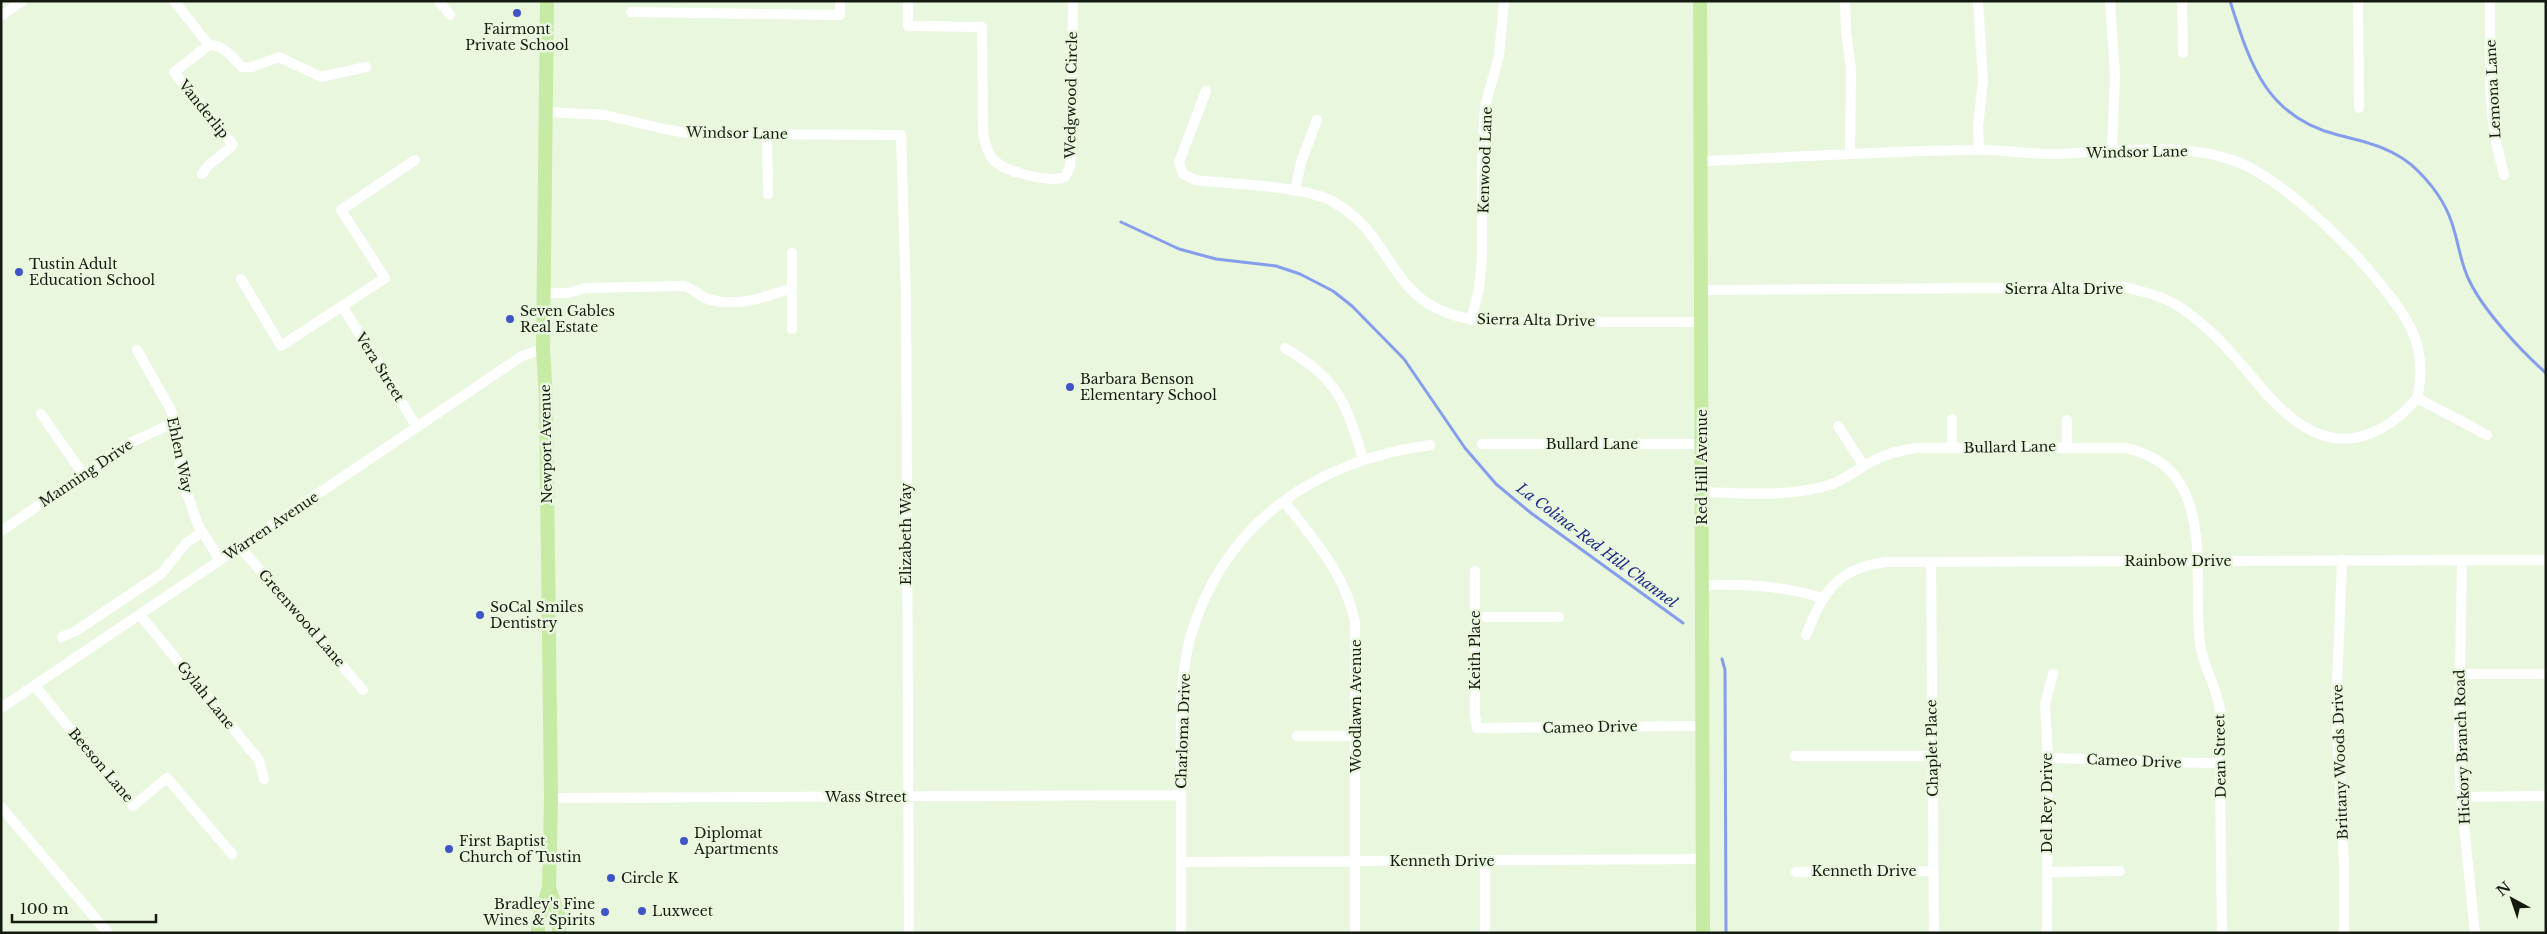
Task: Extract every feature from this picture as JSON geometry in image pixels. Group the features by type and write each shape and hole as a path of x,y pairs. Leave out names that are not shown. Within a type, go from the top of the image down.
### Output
{"main road":[{"name":"Newport Avenue","path":"538,933 538,922 549,888 551,798 546,399 543,349 547,1"},
{"name":"Red Hill Avenue","path":"1700,1 1702,161 1702,933"},
{"name":"Newport Avenue","path":"549,888 559,916 559,933"}],"street":[{"path":"1,16 22,1"},
{"path":"174,1 210,45 215,44 224,49 242,67 252,67 278,57 321,76 366,66"},
{"path":"439,1 450,15"},
{"path":"631,12 840,15 840,1"},
{"name":"Wedgwood Circle","path":"908,1 908,26 982,28 983,132 986,149 993,160 1009,169 1057,180 1065,177 1071,155 1073,1"},
{"name":"Kenwood Lane","path":"1472,320 1479,289 1482,258 1482,161 1485,106 1499,56 1504,1"},
{"path":"1845,1 1846,32 1851,69 1850,153"},
{"path":"1978,1 1983,80 1978,126 1978,150"},
{"path":"2110,1 2115,74 2112,150"},
{"path":"2182,1 2183,53"},
{"path":"2358,1 2359,108"},
{"name":"Lemona Lane","path":"2490,1 2492,116 2494,134 2504,175"},
{"name":"Vanderlip","path":"202,174 233,145 174,72 210,45"},
{"name":"Sierra Alta Drive","path":"1206,91 1179,162 1183,174 1196,180 1296,191 1329,200 1347,210 1365,227 1399,278 1415,294 1436,309 1472,320 1490,322 1702,322"},
{"name":"Windsor Lane","path":"545,112 605,114 664,129 694,134 901,135"},
{"path":"1296,191 1301,162 1317,120"},
{"path":"766,134 768,194"},
{"name":"Elizabeth Way","path":"901,135 906,297 908,933"},
{"name":"Windsor Lane","path":"1702,161 1850,153 1978,150 2051,154 2162,149 2198,151 2238,162 2263,177 2310,212 2365,265 2410,325 2417,338 2420,356 2417,398"},
{"path":"242,280 281,346 385,278 341,210 415,160"},
{"path":"792,252 792,329"},
{"path":"545,293 568,293 585,288 684,286 695,290 710,300 736,302 757,300 792,288"},
{"name":"Sierra Alta Drive","path":"1702,290 2126,288 2169,301 2212,333 2281,407 2298,423 2314,433 2333,439 2355,438 2381,430 2406,412 2417,398"},
{"name":"Vera Street","path":"342,306 417,427"},
{"path":"1285,348 1311,363 1334,386 1346,408 1363,459"},
{"name":"Warren Avenue","path":"1,708 522,356 543,349"},
{"name":"Ehlen Way","path":"137,350 175,422 182,479 201,534 220,560"},
{"path":"2417,398 2487,435"},
{"path":"42,414 83,474"},
{"name":"Bullard Lane","path":"1952,419 1952,448"},
{"name":"Bullard Lane","path":"2067,420 2067,447"},
{"name":"Manning Drive","path":"1,531 130,442 175,422"},
{"path":"1838,426 1864,466"},
{"name":"Bullard Lane","path":"1482,444 1701,444"},
{"path":"1284,501 1319,478 1363,459 1398,450 1430,445"},
{"name":"Bullard Lane","path":"1702,492 1786,493 1810,491 1834,483 1864,466 1897,451 1916,448 2126,448 2144,452 2168,470"},
{"name":"Dean Street","path":"2168,470 2181,486 2190,506 2197,533 2200,646 2220,709 2222,933"},
{"name":"Woodlawn Avenue","path":"1284,501 1326,555 1341,579 1352,606 1356,639 1355,933"},
{"name":"Charloma Drive","path":"1181,933 1181,698 1190,637 1200,611 1222,568 1248,533 1284,501"},
{"path":"62,637 76,631 162,573 186,543 201,534"},
{"name":"Greenwood Lane","path":"240,547 363,690"},
{"name":"Brittany Woods Drive","path":"2342,560 2336,712 2344,863 2344,933"},
{"name":"Rainbow Drive","path":"1806,635 1822,598 1843,577 1871,564 1931,562 2546,560"},
{"name":"Hickory Branch Road","path":"2462,561 2459,674 2461,797 2474,933"},
{"name":"Chaplet Place","path":"1931,562 1934,933"},
{"name":"Keith Place","path":"1475,571 1475,714 1477,728"},
{"path":"1702,585 1766,585 1787,588 1822,598"},
{"name":"Gylah Lane","path":"140,615 259,760 264,779"},
{"path":"1476,618 1559,617"},
{"name":"Del Rey Drive","path":"2047,933 2048,758 2045,704 2053,674"},
{"path":"2459,674 2546,674"},
{"name":"Beeson Lane","path":"34,686 133,806 167,778 232,854"},
{"name":"Cameo Drive","path":"1477,728 1702,726"},
{"path":"1297,736 1356,736"},
{"path":"1795,756 1932,756"},
{"name":"Cameo Drive","path":"2048,758 2111,759 2152,763 2220,763"},
{"name":"Wass Street","path":"551,798 1181,795"},
{"path":"2461,797 2546,796"},
{"path":"1,807 108,933"},
{"name":"Kenneth Drive","path":"1181,862 1703,860"},
{"path":"1485,861 1486,933"},
{"name":"Kenneth Drive","path":"1796,872 1933,871"},
{"path":"2048,872 2120,871"}],"waterway":[{"path":"2230,1 2245,46 2254,66 2264,85 2277,101 2294,115 2314,127 2391,152 2419,172 2440,198 2448,213 2464,268 2475,292 2503,330 2546,373"},
{"name":"La Colina-Red Hill Channel","path":"1121,222 1179,249 1216,259 1276,266 1300,274 1333,291 1352,306 1404,359 1465,448 1496,484 1531,513 1683,623"},
{"name":"La Colina-Red Hill Channel","path":"1722,659 1725,670 1726,933"}],"place":[{"name":"Fairmont Private School","path":"517,13"},
{"name":"Tustin Adult Education School","path":"19,272"},
{"name":"Seven Gables Real Estate","path":"510,319"},
{"name":"Barbara Benson Elementary School","path":"1070,387"},
{"name":"SoCal Smiles Dentistry","path":"480,615"},
{"name":"Diplomat Apartments","path":"684,841"},
{"name":"First Baptist Church of Tustin","path":"449,849"},
{"name":"Circle K","path":"611,878"},
{"name":"Luxweet","path":"642,911"},
{"name":"Bradley's Fine Wines & Spirits","path":"605,912"}]}
